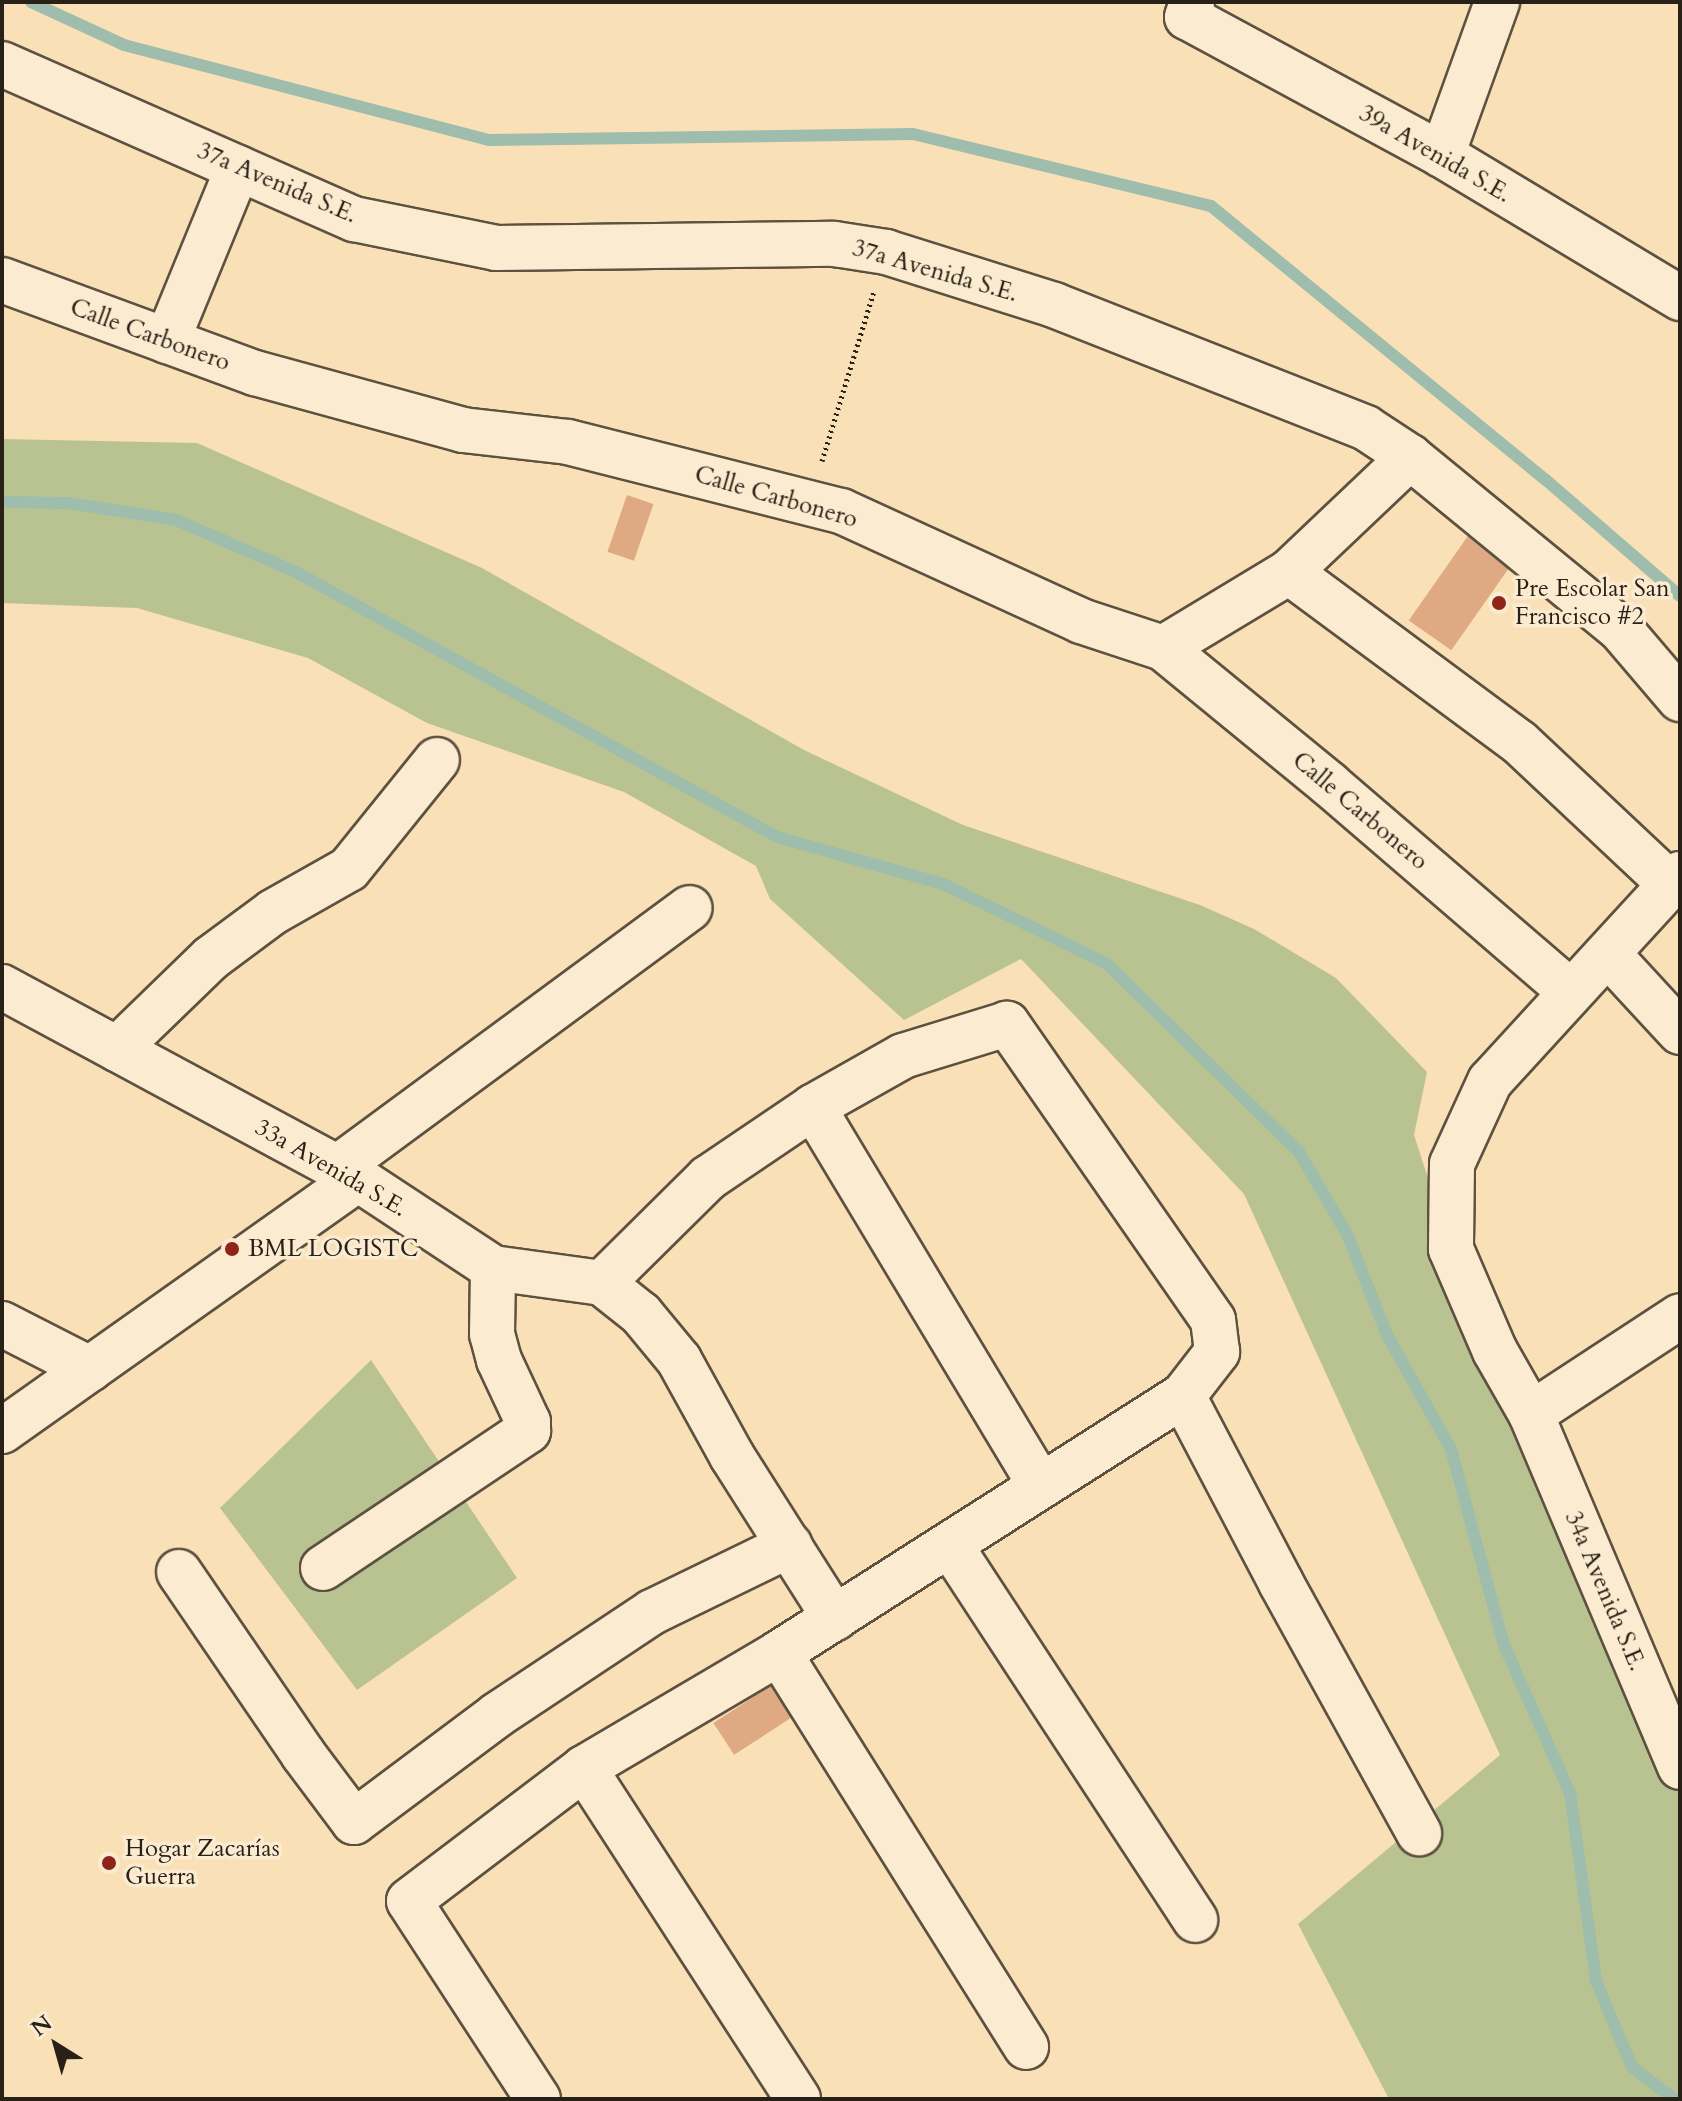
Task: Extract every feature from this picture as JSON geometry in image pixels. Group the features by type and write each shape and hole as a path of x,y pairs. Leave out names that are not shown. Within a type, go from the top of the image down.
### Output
{"street":[{"path":"1442,155 1497,2"},
{"name":"39a Avenida S.E.","path":"1190,9 1680,298"},
{"name":"37a Avenida S.E.","path":"2,64 354,219 496,248 834,244 886,252 1054,305 1366,428 1410,457 1621,630 1680,699"},
{"path":"167,341 238,168"},
{"name":"Calle Carbonero","path":"2,280 255,373 463,430 568,442 841,511 1081,621 1163,648 1329,784 1571,992"},
{"path":"1163,648 1289,572 1410,457"},
{"path":"1289,572 1519,742 1675,879"},
{"path":"117,1049 211,958 273,912 349,869 437,760"},
{"name":"34a Avenida S.E.","path":"1675,879 1490,1081 1452,1164 1451,1249 1495,1351 1531,1414 1680,1767"},
{"path":"2,1431 90,1369 348,1173 690,908"},
{"path":"1608,954 1680,1032"},
{"name":"33a Avenida S.E.","path":"2,987 348,1173 493,1268 602,1283"},
{"path":"538,2099 409,1901 584,1768 779,1653 835,1618 950,1545 1183,1396 1217,1352 1213,1320 1007,1024 903,1056 813,1107 708,1178 602,1283 641,1314 679,1360 732,1456 835,1618"},
{"path":"813,1107 1041,1486"},
{"path":"323,1568 528,1431 528,1422 499,1360 492,1334 493,1268"},
{"path":"1531,1414 1680,1316"},
{"path":"2,1324 90,1369"},
{"path":"1183,1396 1281,1583 1419,1833"},
{"path":"179,1572 303,1754 354,1822 497,1715 652,1612 790,1545"},
{"path":"950,1545 1195,1920"},
{"path":"779,1653 1026,2047"},
{"path":"584,1768 798,2099"}],"path":[{"path":"809,503 886,252"}],"green space":[{"path":"2,439 197,443 482,568 804,750 963,825 1200,905 1254,929 1336,978 1427,1072 1414,1135 1451,1249 1680,1767 1680,2099 1389,2099 1298,1924 1500,1755 1244,1194 1021,959 904,1020 770,899 756,866 624,792 427,723 308,658 137,608 2,603"},
{"path":"371,1360 517,1578 357,1690 220,1508"}],"building":[{"path":"627,495 653,504 634,561 607,552"},
{"path":"1477,523 1520,553 1451,650 1409,620"},
{"path":"778,1681 799,1713 734,1755 713,1723"}],"waterway":[{"path":"31,2 124,45 489,140 913,134 1211,206 1546,480 1680,596"},
{"path":"2,502 68,503 176,520 294,571 777,837 943,884 1106,963 1299,1152 1347,1234 1387,1335 1451,1449 1504,1645 1570,1793 1596,1981 1632,2067 1674,2099"}],"place":[{"name":"Pre Escolar San Francisco #2","path":"1499,603"},
{"name":"BML LOGISTC","path":"232,1249"},
{"name":"Hogar Zacarías Guerra","path":"109,1863"}]}
